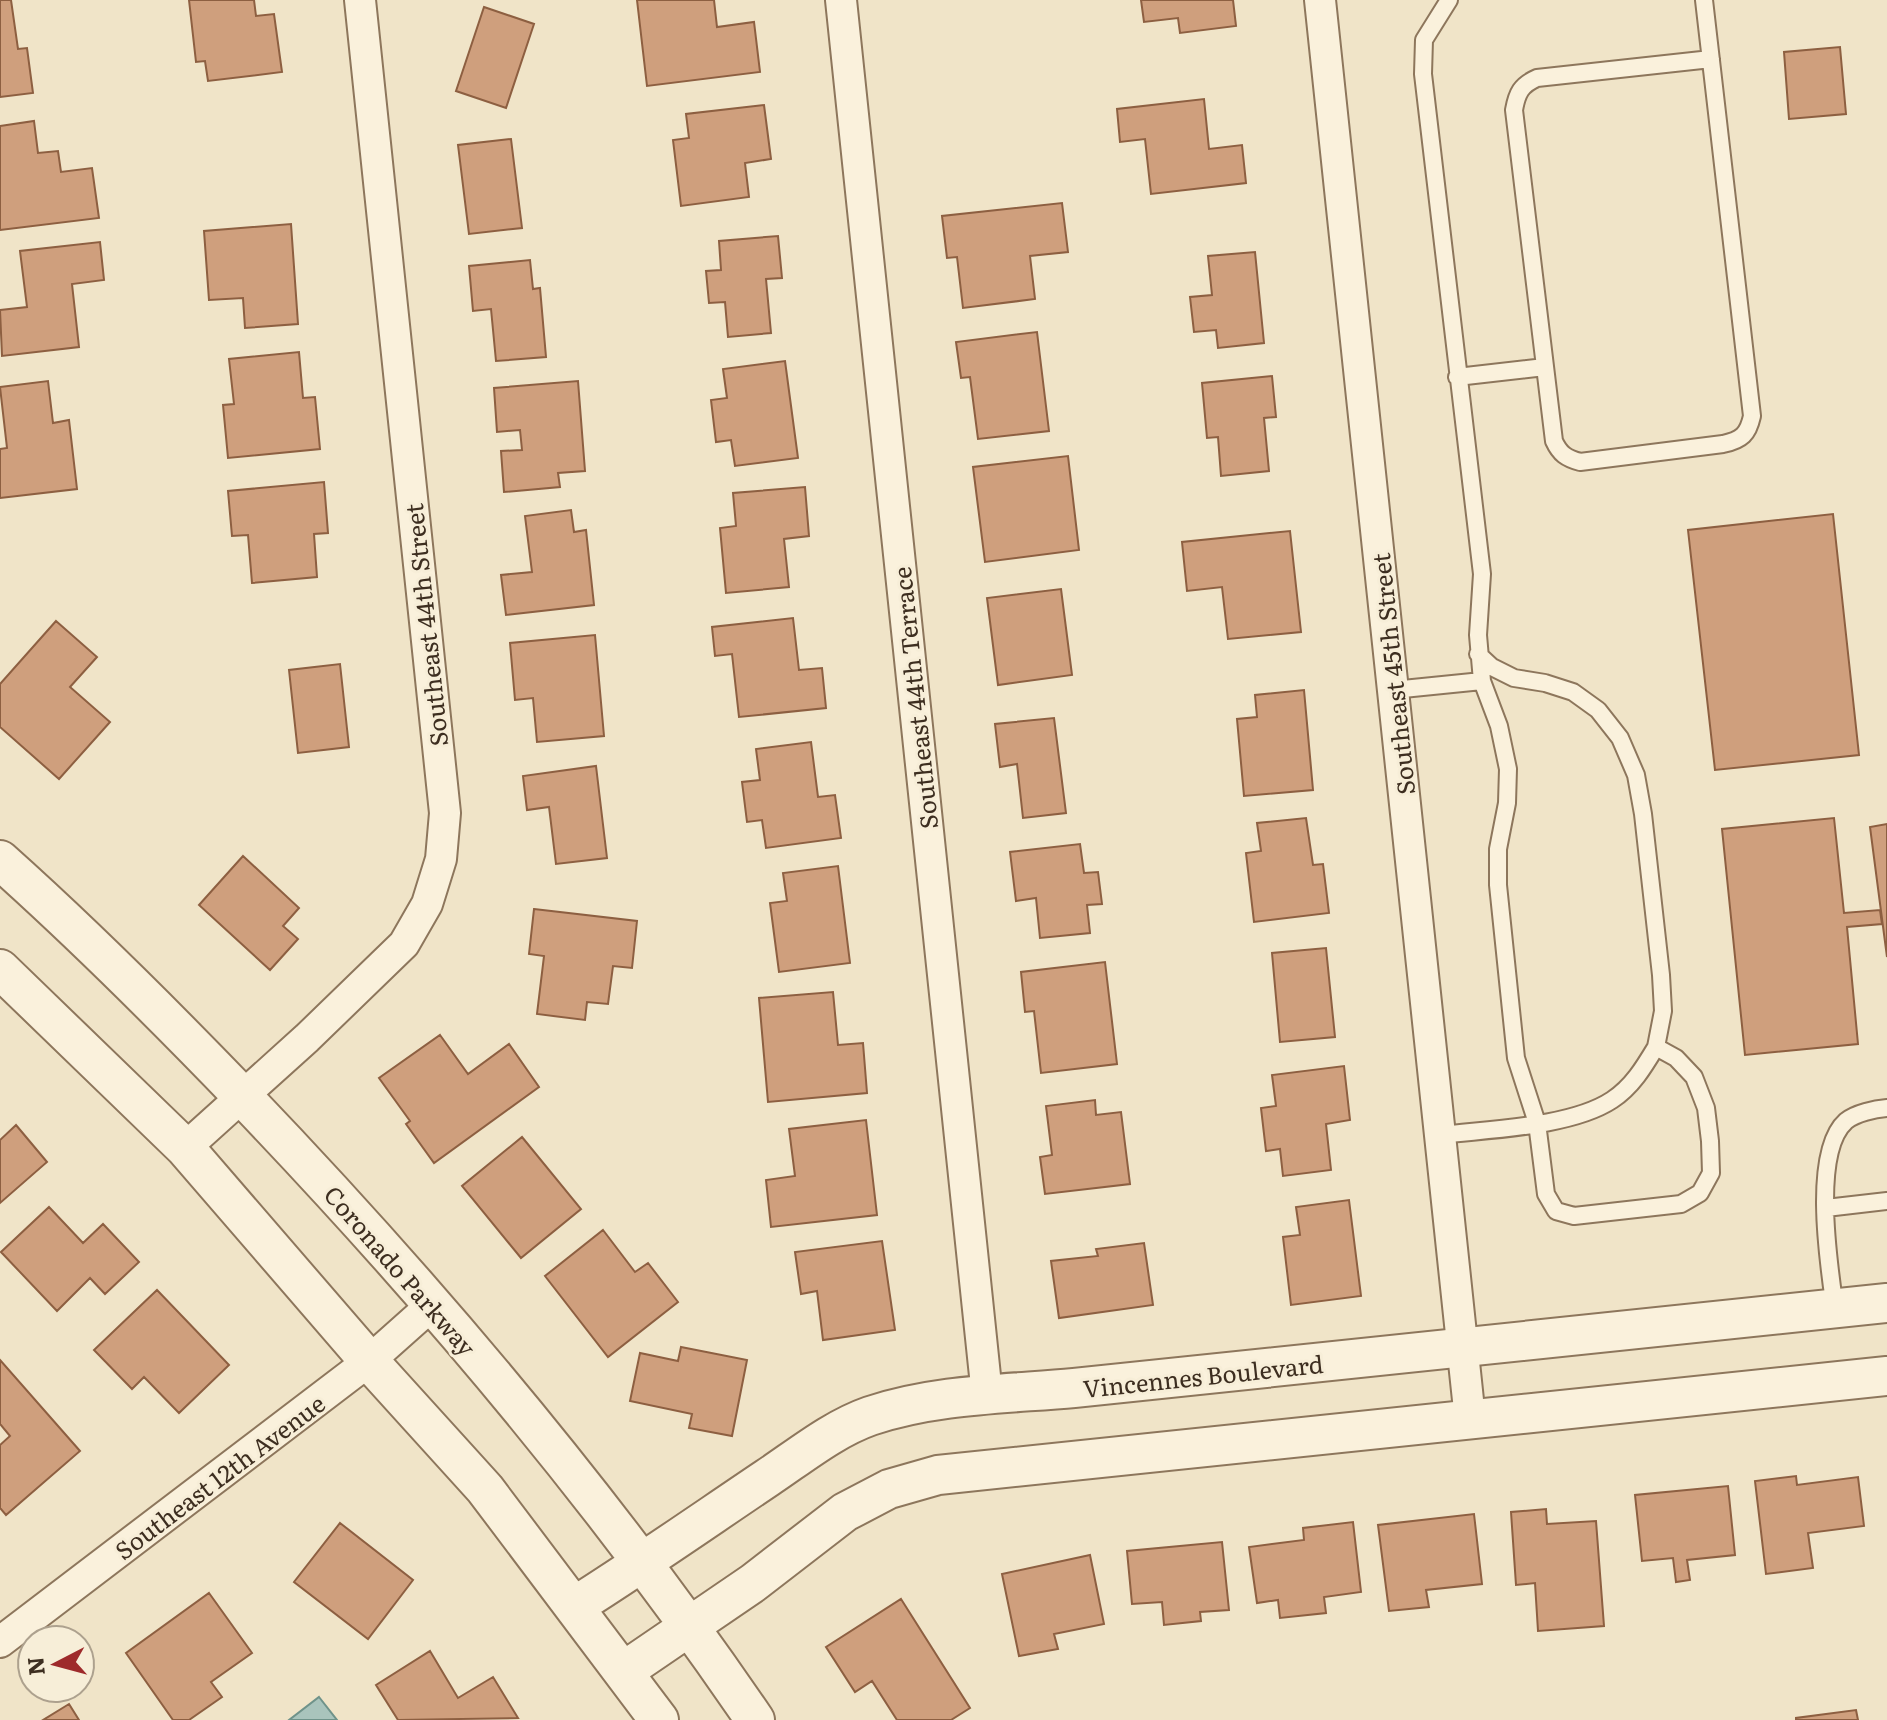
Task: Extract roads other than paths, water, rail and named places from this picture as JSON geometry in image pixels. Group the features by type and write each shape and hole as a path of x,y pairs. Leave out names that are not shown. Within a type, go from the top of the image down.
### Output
{"street":[{"name":"Southeast 44th Street","path":"185,1148 404,944 427,904 441,859 445,813 360,0"},
{"name":"Southeast 44th Terrace","path":"841,0 987,1395"},
{"name":"Southeast 45th Street","path":"1320,0 1470,1419"},
{"name":"Coronado Parkway","path":"0,860 172,1022 306,1163 433,1304 556,1451 644,1563 755,1720"},
{"path":"0,969 185,1148 369,1361 485,1489 659,1720"},
{"name":"Vincennes Boulevard","path":"575,1606 844,1428 868,1416 908,1405 1887,1303"},
{"name":"Southeast 12th Avenue","path":"0,1642 369,1361 433,1304"},
{"path":"624,1671 691,1627 845,1512 889,1489 938,1475 1887,1376"}],"lane":[{"path":"1449,0 1424,40 1422,54 1482,574 1478,654 1482,681 1499,726 1508,769 1507,803 1498,849 1498,885 1516,1058 1537,1123 1546,1194 1556,1211 1574,1216 1681,1204 1700,1193 1711,1173 1706,1108 1694,1077 1676,1058 1656,1047"},
{"path":"1704,0 1711,59 1752,416 1749,431 1740,440 1723,444 1580,462 1568,459 1554,441 1514,110 1517,94 1525,84 1537,78 1711,59"},
{"path":"1457,377 1545,367"},
{"path":"1441,1135 1584,1114 1613,1100 1638,1077 1656,1047 1663,1011 1636,775 1620,738 1598,710 1573,692 1514,678 1492,667 1478,654"},
{"path":"1393,690 1482,681"},
{"path":"1835,1309 1826,1208 1829,1148 1846,1121 1874,1109 1887,1108"},
{"path":"1826,1208 1887,1201"}],"water":[{"path":"319,1697 337,1720 289,1720"}]}
